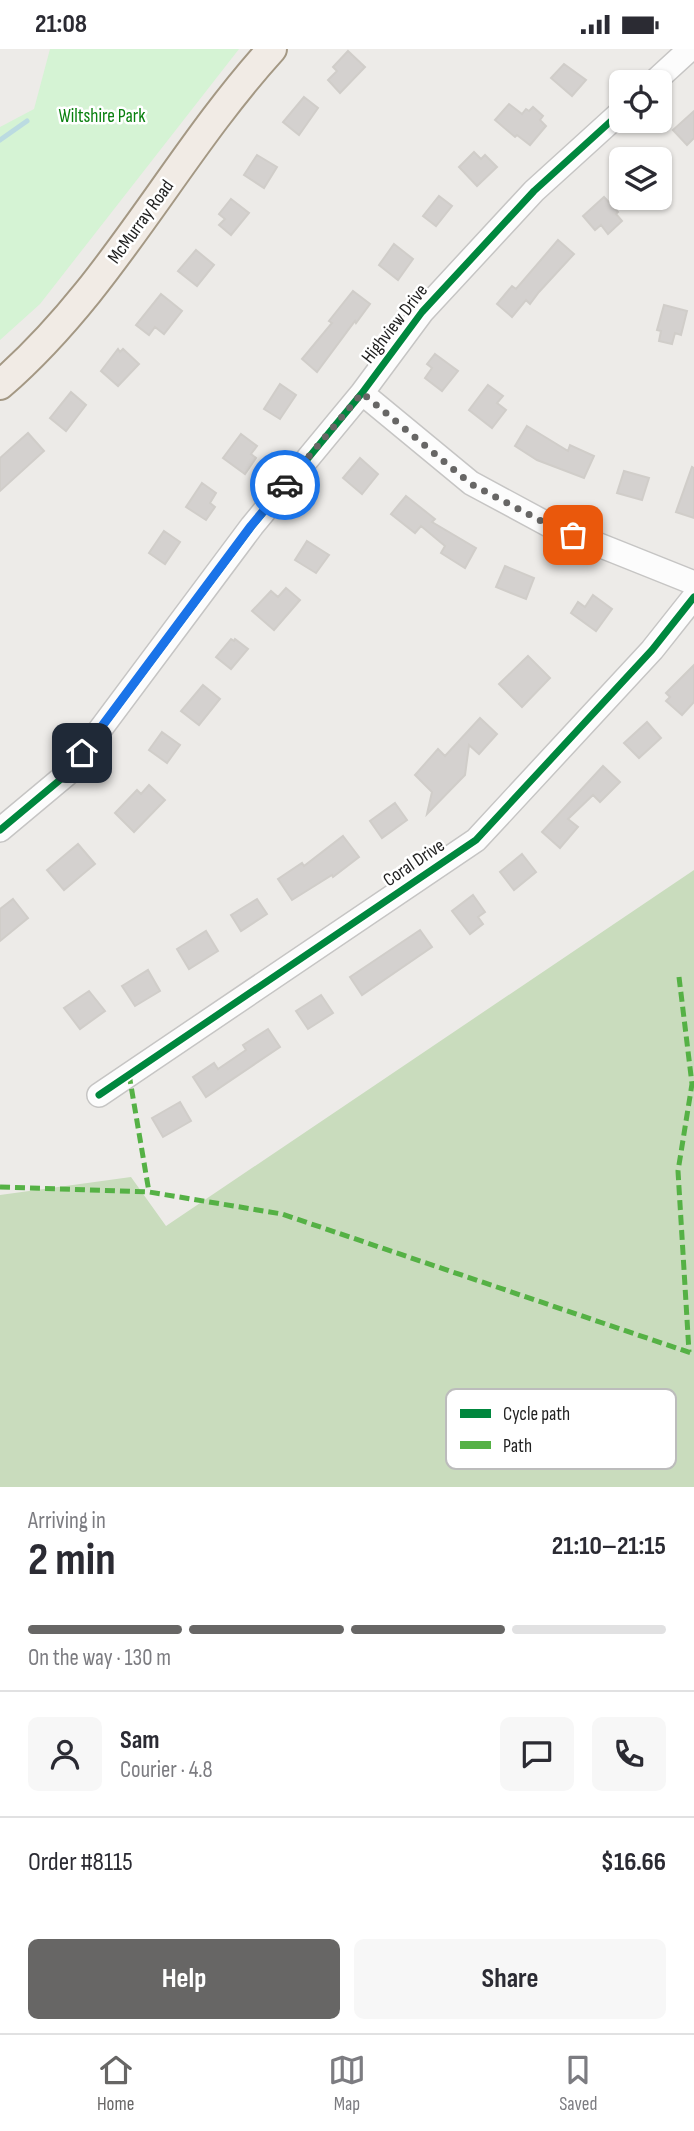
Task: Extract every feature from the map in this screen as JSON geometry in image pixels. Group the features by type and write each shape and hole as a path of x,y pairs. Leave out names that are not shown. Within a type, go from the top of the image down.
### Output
{"main road":[{"name":"McMurray Road","path":"0,385 50,338 86,296 220,112 272,49"}],"street":[{"path":"667,70 690,49"},
{"name":"Highview Drive","path":"0,830 67,774 251,526 362,393 422,312 534,191 609,123"},
{"path":"362,393 471,484 549,525 694,583"},
{"name":"Coral Drive","path":"99,1095 476,840 652,650 694,597"}],"green space":[{"name":"Wiltshire Park","path":"50,49 239,49 40,304 0,340 0,127 34,109"},
{"path":"694,870 694,1487 0,1487 0,1195 131,1177 166,1226"}],"building":[{"path":"348,51 365,67 340,93 328,80 337,71 333,67"},
{"path":"564,64 586,80 572,96 551,78"},
{"path":"304,97 318,108 299,135 283,122"},
{"path":"509,104 522,114 533,107 543,116 540,120 546,126 530,145 517,135 515,137 495,120"},
{"path":"694,111 694,138 687,145 673,130"},
{"path":"474,152 481,159 485,155 497,167 477,186 459,167"},
{"path":"257,155 277,167 264,188 244,175"},
{"path":"439,196 452,206 436,226 423,216"},
{"path":"604,197 609,202 609,210 616,210 622,221 608,234 601,225 595,230 583,216"},
{"path":"231,199 249,213 231,235 219,225 225,219 219,214"},
{"path":"558,240 574,254 530,304 526,300 512,317 497,304 512,286 516,289"},
{"path":"394,244 413,259 398,280 379,265"},
{"path":"196,250 214,265 197,286 178,271"},
{"path":"353,291 370,304 317,372 302,359 332,323 329,321"},
{"path":"161,294 182,311 164,334 155,327 149,335 136,325"},
{"path":"664,305 687,311 681,335 675,333 672,344 659,341 661,331 657,330"},
{"path":"118,349 120,352 123,349 139,364 118,386 101,371"},
{"path":"435,354 458,371 442,391 425,378 432,368 427,364"},
{"path":"280,384 296,395 280,419 264,409"},
{"path":"488,385 503,396 497,403 506,410 492,428 469,410"},
{"path":"71,392 86,405 66,431 50,418"},
{"path":"527,426 568,451 570,445 594,456 584,478 537,460 515,446"},
{"path":"28,433 44,451 0,491 0,458"},
{"path":"241,434 257,446 251,454 256,458 245,474 223,458"},
{"path":"360,458 378,474 362,494 343,478"},
{"path":"692,467 694,468 694,518 676,512"},
{"path":"624,471 649,478 642,500 617,493"},
{"path":"202,483 216,493 210,503 215,507 206,520 186,507"},
{"path":"406,496 435,519 432,522 476,548 465,568 441,553 445,546 421,526 415,533 391,514"},
{"path":"164,531 180,542 165,564 149,553"},
{"path":"307,541 329,555 316,573 295,560"},
{"path":"505,566 534,578 526,599 496,587"},
{"path":"286,588 300,600 274,630 252,611 271,591 278,597"},
{"path":"593,595 612,609 596,631 571,613 578,602 585,607"},
{"path":"231,639 248,649 231,669 216,657"},
{"path":"528,656 550,678 522,707 499,684"},
{"path":"694,665 694,702 682,715 666,701 670,697 666,693"},
{"path":"203,685 220,699 199,725 181,711"},
{"path":"480,718 497,734 479,754 469,745 465,775 427,814 432,792 415,775 438,749 445,756"},
{"path":"647,722 661,738 639,758 624,743"},
{"path":"162,732 180,745 167,763 149,750"},
{"path":"603,766 620,782 600,802 593,795 568,819 578,827 560,848 542,832"},
{"path":"149,785 165,800 134,832 115,813 137,790 141,794"},
{"path":"395,803 407,820 382,838 370,821"},
{"path":"343,836 359,857 333,877 332,875 292,900 278,879 302,863 304,866"},
{"path":"78,844 95,864 64,890 47,870"},
{"path":"522,854 536,872 514,890 500,872"},
{"path":"473,895 485,912 478,917 483,924 470,934 452,911"},
{"path":"13,899 28,918 0,941 0,909"},
{"path":"257,899 267,914 241,931 231,915"},
{"path":"420,930 432,947 362,995 350,977"},
{"path":"206,931 218,951 189,969 177,949"},
{"path":"148,970 160,991 135,1006 122,986"},
{"path":"89,991 105,1011 80,1029 64,1008"},
{"path":"321,995 333,1013 308,1029 296,1011"},
{"path":"268,1029 280,1047 206,1097 193,1077 214,1063 218,1069 246,1050 243,1045"},
{"path":"180,1102 191,1121 163,1137 152,1118"}],"waterway":[{"path":"0,140 27,121"}],"marked path":[{"path":"679,977 692,1084 678,1171 689,1352"},
{"path":"129,1074 149,1192"},
{"path":"0,1187 149,1192 282,1214 694,1354"}],"cycle path":[{"path":"0,830 67,774 252,526 362,393 422,312 534,191 609,123"},
{"path":"99,1095 476,840 652,650 694,597"}],"way so far":[{"path":"285,485 362,393 471,484 573,535"}],"route":[{"path":"82,753 251,526 285,485"}]}
